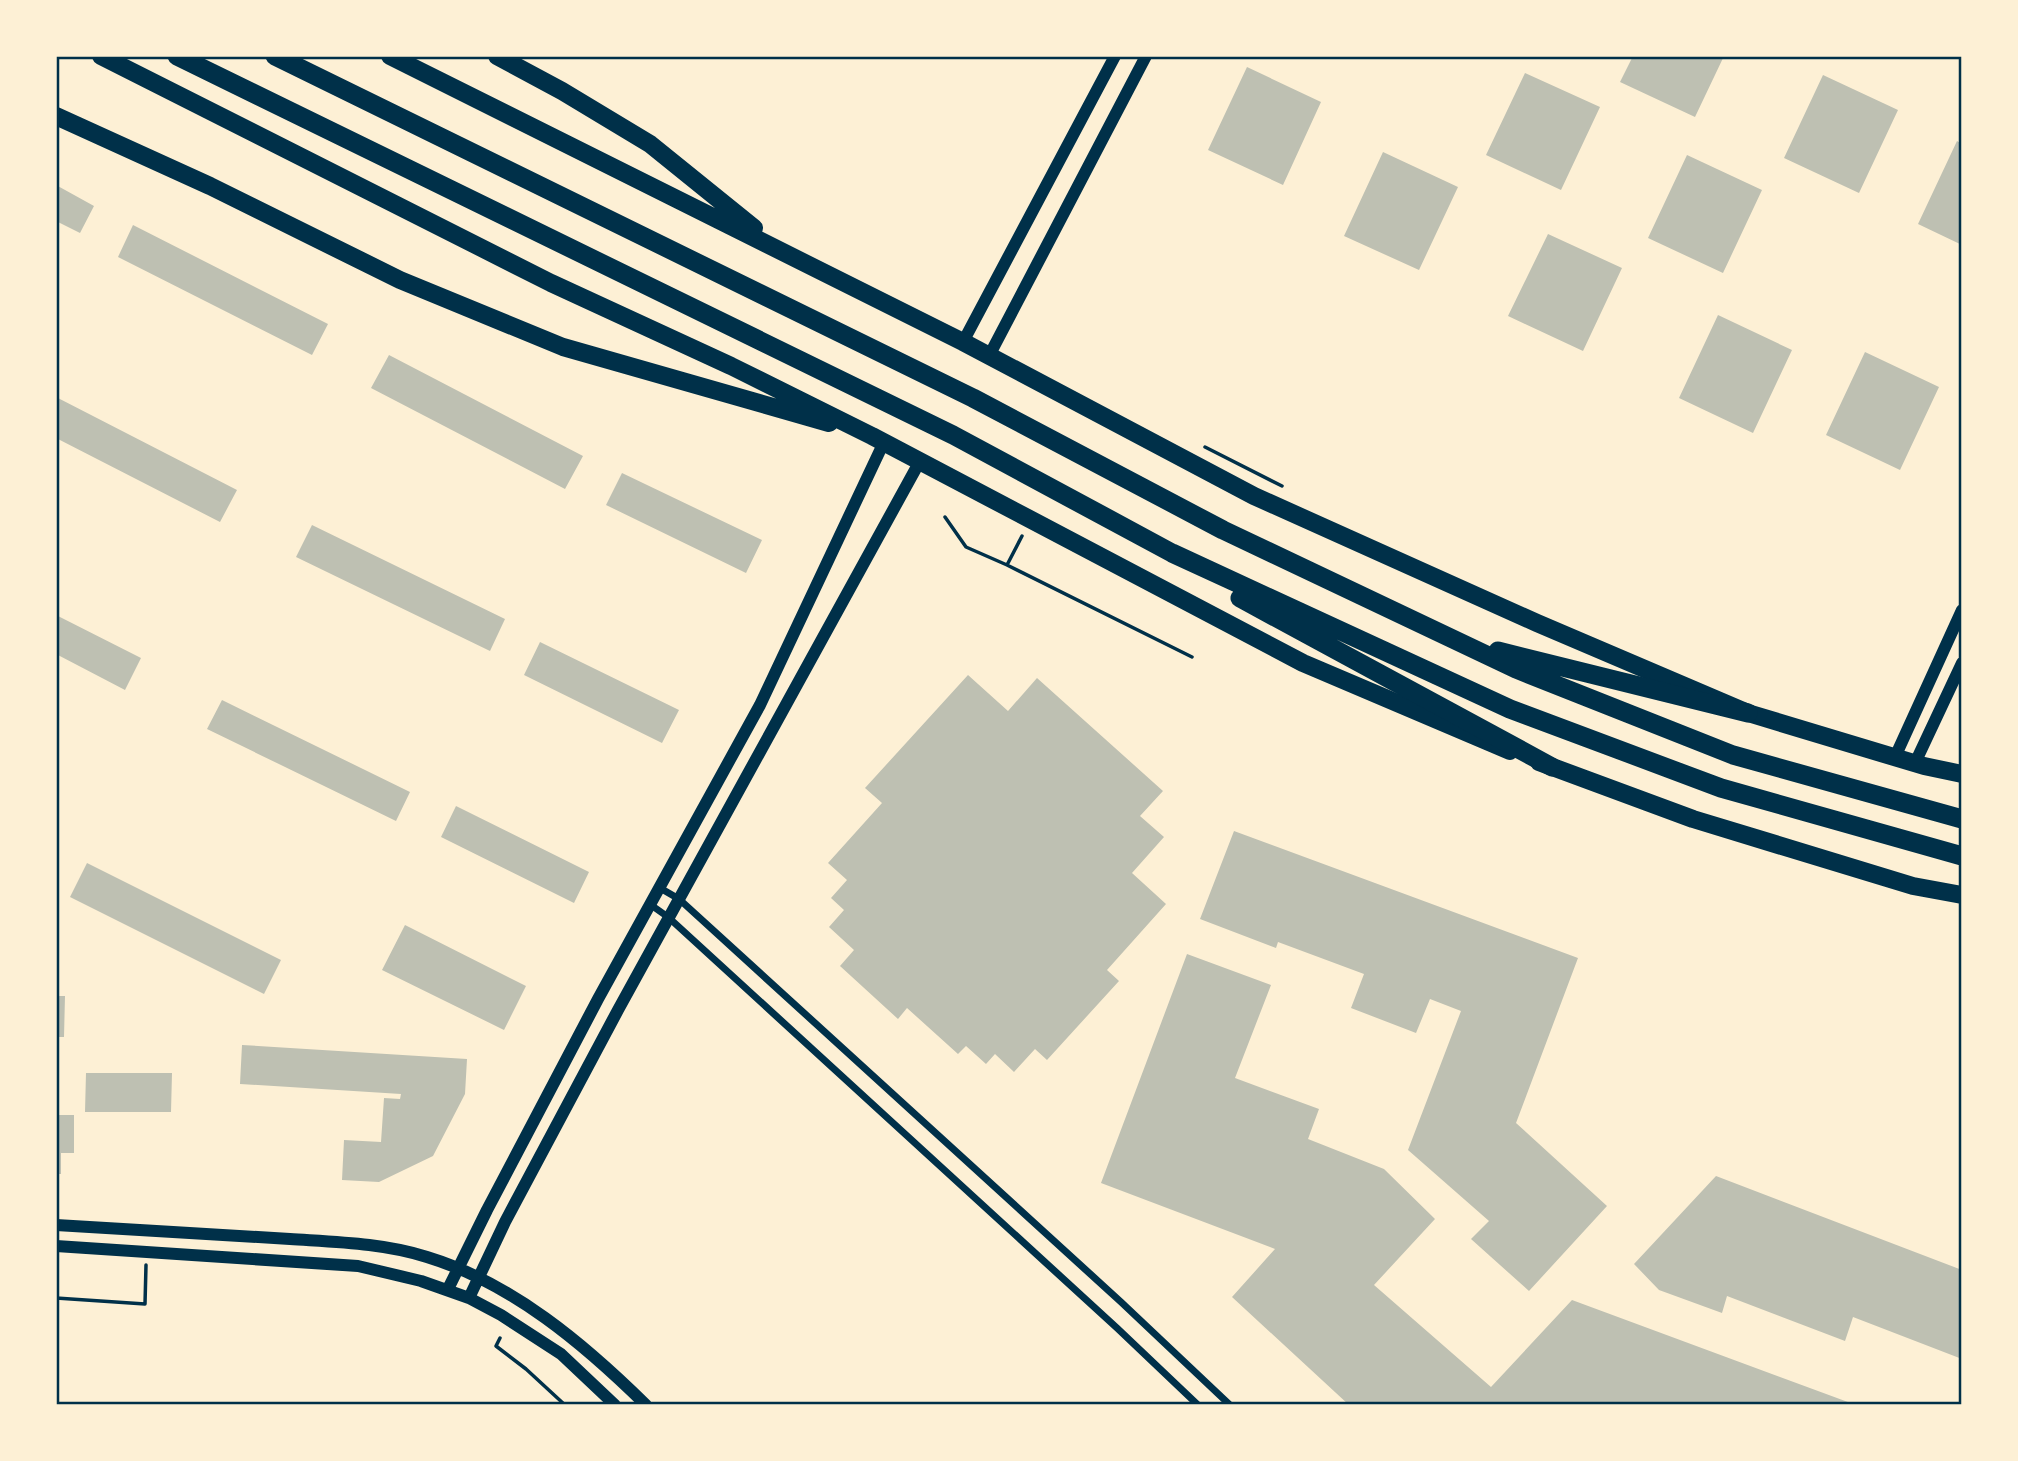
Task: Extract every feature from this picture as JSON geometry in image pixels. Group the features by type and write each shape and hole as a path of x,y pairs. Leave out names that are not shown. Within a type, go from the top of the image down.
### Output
{"highway":[{"path":"177,56 953,435 1172,553 1510,709 1721,788 1962,856"},
{"path":"275,56 973,398 1223,530 1516,669 1733,755 1962,819"},
{"path":"1172,553 1222,587 1299,632 1552,767"},
{"path":"1460,642 1748,713"}],"main road":[{"path":"101,56 551,283 731,366 878,439 1303,663 1483,741 1693,819 1913,886 1962,895"},
{"path":"390,56 963,342 1254,496 1537,623 1748,713 1915,763 1962,774"},
{"path":"498,56 650,144 729,209 797,259"},
{"path":"56,117 209,186 400,280 564,347 878,439"}],"street":[{"path":"963,342 1115,56"},
{"path":"989,356 1146,56"},
{"path":"448,1290 598,999 781,663 878,439"},
{"path":"469,1298 511,1211 668,917 920,461"},
{"path":"1895,757 1962,610"},
{"path":"1915,763 1962,663"},
{"path":"660,887 679,898 1230,1405"},
{"path":"651,905 668,917 1198,1405"},
{"path":"56,1225 360,1244 427,1257 478,1278 573,1337 646,1405"},
{"path":"56,1246 358,1266 448,1290 501,1315 561,1354 615,1405"}],"path":[{"path":"945,517 965,547 1007,565"},
{"path":"56,1298 145,1304 146,1252"},
{"path":"500,1338 496,1346 565,1405"}],"building":[{"path":"1633,56 1724,56 1695,117 1620,82"},
{"path":"1247,67 1321,102 1283,185 1208,150"},
{"path":"1525,73 1600,107 1561,190 1486,155"},
{"path":"1823,75 1898,110 1859,193 1784,158"},
{"path":"1957,141 1962,144 1962,245 1918,224"},
{"path":"1383,152 1458,187 1419,270 1344,236"},
{"path":"1687,155 1762,190 1723,273 1648,238"},
{"path":"56,185 94,206 80,233 56,221"},
{"path":"133,225 328,324 312,355 118,257"},
{"path":"1548,234 1622,268 1583,351 1508,316"},
{"path":"1718,315 1792,350 1753,433 1679,398"},
{"path":"1865,352 1939,387 1900,470 1826,435"},
{"path":"389,355 583,456 565,489 371,388"},
{"path":"56,397 237,490 220,522 56,438"},
{"path":"622,473 762,540 746,573 606,505"},
{"path":"312,525 505,619 490,651 296,557"},
{"path":"56,615 141,658 125,690 56,654"},
{"path":"540,642 679,710 662,743 524,675"},
{"path":"968,675 1008,711 1037,678 1163,791 1140,816 1164,837 1132,873 1166,904 1107,970 1119,981 1047,1060 1035,1049 1014,1072 995,1054 986,1064 966,1046 958,1054 907,1008 898,1019 840,966 854,950 829,927 844,910 831,898 847,880 828,863 882,803 865,788"},
{"path":"222,700 410,792 396,821 207,729"},
{"path":"456,806 589,872 574,903 441,837"},
{"path":"1234,831 1578,958 1516,1123 1607,1206 1529,1291 1471,1239 1489,1221 1408,1150 1461,1011 1430,999 1416,1033 1351,1008 1364,974 1278,942 1276,948 1200,919"},
{"path":"87,863 281,960 264,994 70,897"},
{"path":"405,925 526,986 504,1030 382,970"},
{"path":"1187,954 1271,985 1235,1078 1319,1109 1308,1139 1384,1169 1435,1219 1374,1285 1491,1387 1572,1300 1856,1405 1349,1405 1232,1297 1275,1249 1101,1183"},
{"path":"56,996 65,996 64,1037 56,1037"},
{"path":"242,1045 467,1059 465,1094 433,1156 379,1182 342,1180 344,1140 381,1142 384,1098 400,1099 401,1094 240,1084"},
{"path":"86,1073 172,1073 171,1112 85,1112"},
{"path":"56,1115 74,1115 74,1153 61,1153 61,1174 56,1174"},
{"path":"1716,1176 1962,1270 1962,1359 1853,1317 1845,1341 1727,1296 1722,1313 1659,1290 1634,1264"}]}
